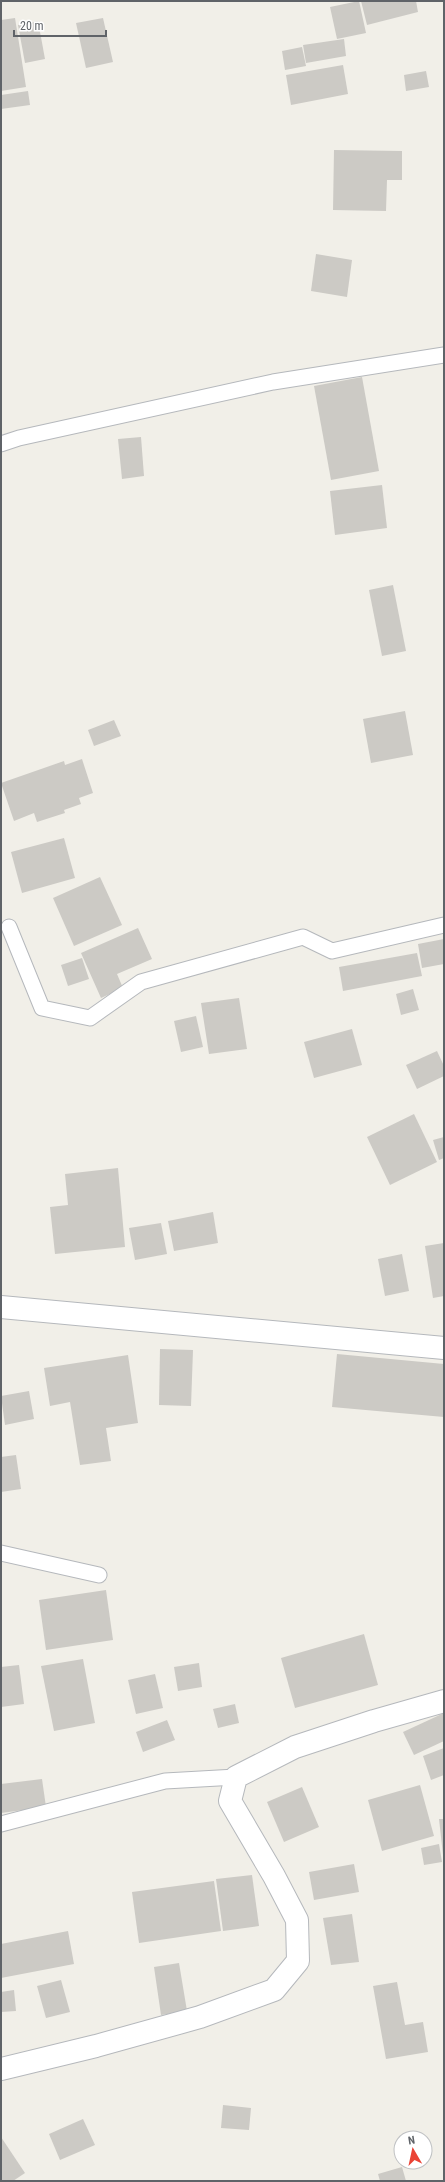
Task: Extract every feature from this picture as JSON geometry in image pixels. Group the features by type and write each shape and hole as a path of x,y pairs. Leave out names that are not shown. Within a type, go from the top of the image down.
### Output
{"street":[{"path":"1,1307 444,1348"},
{"path":"1,2069 96,2046 200,2018 274,1990 298,1961 297,1920 274,1876 230,1801 236,1777 295,1747 374,1721 444,1701"}],"lane":[{"path":"1,444 19,438 273,382 444,355"},
{"path":"9,927 42,1008 90,1018 141,982 303,937 332,951 444,925"},
{"path":"1,1553 99,1575"},
{"path":"1,1824 164,1781 236,1777"}],"building":[{"path":"359,1 366,33 337,39 330,7"},
{"path":"361,1 416,1 418,12 367,25"},
{"path":"15,18 26,87 1,91 1,20"},
{"path":"103,18 113,62 86,68 76,23"},
{"path":"38,21 45,59 25,63 18,25"},
{"path":"344,39 346,56 306,63 303,45"},
{"path":"302,47 306,66 285,70 282,51"},
{"path":"343,65 348,94 291,105 286,75"},
{"path":"426,71 429,87 406,91 404,75"},
{"path":"28,91 30,105 1,109 1,95"},
{"path":"334,150 402,151 402,180 387,180 386,211 333,210"},
{"path":"316,254 352,260 347,297 311,291"},
{"path":"362,377 379,471 331,480 314,386"},
{"path":"141,437 144,476 122,479 118,439"},
{"path":"382,485 387,528 335,535 330,491"},
{"path":"393,585 406,651 382,656 369,590"},
{"path":"405,711 413,755 371,763 363,719"},
{"path":"114,720 121,736 94,746 88,730"},
{"path":"82,759 93,793 79,798 81,804 64,810 65,813 37,822 34,813 14,821 1,783 64,761 65,765"},
{"path":"64,838 75,878 22,893 11,852"},
{"path":"100,877 122,925 74,946 53,898"},
{"path":"138,928 152,959 117,974 123,988 101,998 81,953"},
{"path":"444,939 444,964 422,968 418,944"},
{"path":"417,953 422,976 343,991 339,967"},
{"path":"82,958 89,979 68,986 61,965"},
{"path":"413,989 419,1010 401,1015 396,994"},
{"path":"239,998 247,1049 209,1054 201,1003"},
{"path":"196,1016 203,1047 181,1052 174,1021"},
{"path":"352,1029 362,1065 314,1078 304,1042"},
{"path":"437,1051 444,1066 444,1076 417,1089 406,1065"},
{"path":"414,1114 437,1162 390,1185 367,1137"},
{"path":"444,1137 444,1158 439,1160 433,1140"},
{"path":"118,1168 125,1247 55,1254 50,1207 68,1205 65,1174"},
{"path":"213,1212 218,1243 174,1251 168,1221"},
{"path":"161,1223 167,1254 135,1260 129,1228"},
{"path":"444,1243 444,1296 433,1298 425,1246"},
{"path":"402,1254 409,1291 385,1296 378,1259"},
{"path":"160,1349 193,1350 191,1406 159,1405"},
{"path":"337,1354 444,1364 444,1417 332,1407"},
{"path":"128,1355 138,1423 106,1428 111,1461 80,1465 70,1402 50,1406 44,1368"},
{"path":"29,1391 34,1419 5,1425 1,1396"},
{"path":"16,1455 21,1489 1,1492 1,1457"},
{"path":"106,1590 113,1640 46,1650 39,1600"},
{"path":"364,1634 378,1685 295,1708 281,1658"},
{"path":"83,1659 95,1723 54,1731 41,1666"},
{"path":"199,1663 202,1687 178,1691 174,1667"},
{"path":"19,1665 24,1704 1,1707 1,1667"},
{"path":"155,1674 163,1708 136,1714 128,1680"},
{"path":"235,1704 239,1723 218,1728 213,1709"},
{"path":"444,1713 444,1741 414,1755 403,1732"},
{"path":"167,1720 175,1740 143,1752 136,1732"},
{"path":"444,1748 444,1775 431,1780 423,1756"},
{"path":"42,1779 46,1807 1,1813 1,1784"},
{"path":"420,1785 434,1836 382,1851 368,1800"},
{"path":"302,1787 319,1827 284,1842 267,1802"},
{"path":"439,1819 444,1819 444,1855 443,1855"},
{"path":"439,1844 442,1862 424,1865 421,1848"},
{"path":"354,1864 359,1892 314,1900 309,1872"},
{"path":"252,1875 259,1926 223,1931 216,1879"},
{"path":"214,1881 221,1931 139,1943 132,1892"},
{"path":"352,1914 359,1962 331,1965 323,1918"},
{"path":"68,1931 74,1964 1,1978 1,1944"},
{"path":"179,1963 187,2011 161,2015 154,1967"},
{"path":"61,1980 70,2012 46,2018 37,1986"},
{"path":"397,1982 405,2025 423,2022 428,2052 386,2059 373,1986"},
{"path":"14,1990 16,2011 1,2012 1,1992"},
{"path":"223,2105 251,2108 249,2130 221,2128"},
{"path":"83,2119 95,2145 60,2160 49,2134"},
{"path":"1,2137 25,2173 13,2181 1,2181"},
{"path":"393,2170 403,2170 406,2181 380,2181 378,2174"}]}
